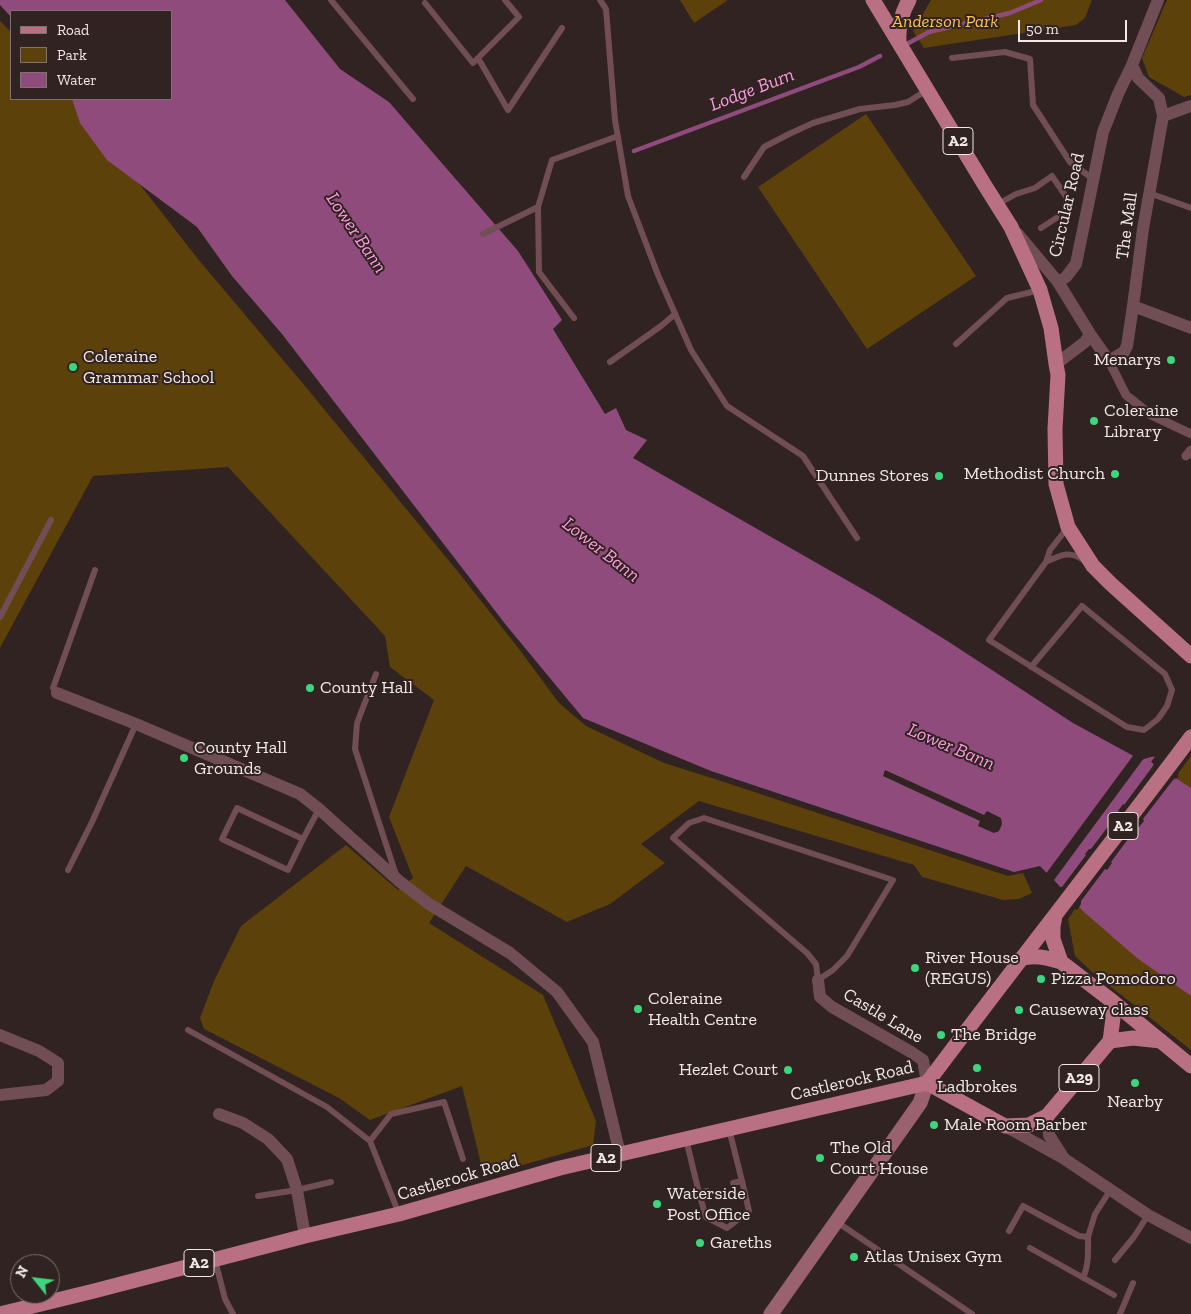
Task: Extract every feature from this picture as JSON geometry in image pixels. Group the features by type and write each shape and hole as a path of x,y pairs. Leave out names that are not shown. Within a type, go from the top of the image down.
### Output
{"main road":[{"name":"A2","path":"873,0 1011,227"},
{"path":"903,49 898,29 904,10 910,0"},
{"name":"Circular Road","path":"1011,227 1040,290 1051,328 1058,375 1055,429 1056,484 1068,527 1094,566 1111,584 1190,656"},
{"name":"A2","path":"1048,935 1055,916 1191,737"},
{"path":"772,1314 920,1103 927,1083 1020,959 1048,935 1061,962"},
{"path":"1020,959 1028,956 1040,956 1061,962 1191,1066"},
{"path":"1112,1001 1113,1018 1110,1041 1133,1038 1161,1041"},
{"name":"A29","path":"1005,1126 1029,1125 1047,1116 1110,1041"},
{"path":"927,1083 1005,1126"},
{"name":"Castlerock Road","path":"0,1314 94,1292 305,1236 399,1214 560,1168 927,1083"}],"street":[{"name":"Circular Road","path":"1011,227 1058,282 1066,277 1076,264 1103,132 1158,0"},
{"path":"1132,65 1138,78 1159,98 1163,116 1191,106"},
{"name":"The Mall","path":"1109,361 1124,352 1127,346 1149,193 1163,116"},
{"path":"1058,282 1109,361 1126,395 1151,415 1191,434"},
{"path":"1133,306 1191,328"},
{"path":"1056,364 1085,342 1090,334"},
{"path":"57,692 300,794 397,879 429,904 510,953 557,992 592,1042 620,1154"},
{"name":"Castle Lane","path":"818,980 820,997 832,1007 923,1060 927,1083"},
{"path":"0,1035 38,1051 58,1063 58,1081 46,1090 0,1095"},
{"path":"219,1114 243,1123 268,1139 287,1159 297,1190 305,1236"},
{"path":"1047,1116 1049,1136 1063,1158"},
{"path":"1005,1126 1063,1158 1148,1214 1191,1238"}],"lane":[{"path":"331,0 413,99"},
{"path":"425,3 472,63 519,17 505,0"},
{"path":"600,0 606,9 615,120 628,196 658,275 691,350 728,406 803,456 857,538"},
{"path":"478,58 508,110 562,28"},
{"path":"952,58 1005,52 1030,59 1033,105 1070,162 1093,179"},
{"path":"744,177 764,147 789,134 813,123 860,109 908,102 927,90"},
{"path":"574,318 539,272 538,207 552,160 618,136"},
{"path":"997,205 1016,194 1034,188 1052,176 1067,198 1064,214 1041,228"},
{"path":"1149,193 1191,208"},
{"path":"483,234 538,207"},
{"path":"956,344 1007,298 1040,290"},
{"path":"610,362 675,314"},
{"path":"0,617 51,520"},
{"path":"1031,667 1082,606 1165,674 1172,690 1167,706 1158,719 1144,730 1127,727 1031,667 989,640 1046,562 1050,550 1068,527"},
{"path":"1046,562 1058,556 1070,554 1094,566"},
{"path":"57,692 53,688 95,570"},
{"path":"376,674 357,724 355,749 397,879"},
{"path":"68,870 136,724"},
{"path":"303,839 237,808 222,839 288,870 319,809"},
{"path":"704,818 893,880 847,956 833,970 818,980 816,964 806,953 673,838 689,823 704,818"},
{"path":"188,1030 327,1107 370,1141 399,1214"},
{"path":"370,1141 391,1114 444,1102 463,1159"},
{"path":"686,1139 706,1217 727,1228 749,1211 729,1129"},
{"path":"733,1183 742,1181"},
{"path":"258,1196 297,1190 330,1182"},
{"path":"1083,1278 1087,1265 1088,1237 1095,1214 1111,1189"},
{"path":"699,1193 707,1191"},
{"path":"1009,1231 1023,1206 1079,1236 1088,1237"},
{"path":"1115,1260 1134,1237 1148,1214"},
{"path":"838,1222 972,1314"},
{"path":"1030,1248 1114,1295"},
{"path":"215,1259 225,1300 233,1314"},
{"path":"1120,1314 1133,1283"}],"green space":[{"path":"680,0 728,0 694,23"},
{"name":"Anderson Park","path":"931,0 1092,0 1085,18 1076,25 924,48 913,31"},
{"path":"1167,0 1191,0 1191,95 1184,97 1149,77 1142,58"},
{"path":"0,21 10,31 10,100 74,100 198,259 459,573 559,703 586,726 664,763 1008,876 1023,873 1032,893 1019,899 1003,900 922,877 914,865 699,801 641,844 665,863 610,904 567,922 466,866 429,923 543,995 596,1121 593,1145 484,1176 462,1086 370,1120 339,1098 204,1029 200,1018 214,981 241,926 346,845 398,890 413,878 389,817 434,700 390,667 385,636 228,467 93,476 0,648"},
{"path":"866,114 976,276 867,349 758,187"},
{"path":"1191,756 1191,800 1173,780 1177,779 1179,772"},
{"path":"1081,904 1191,989 1191,1050 1092,972 1075,956 1068,919"}],"water":[{"name":"Lower Bann","path":"0,0 285,0 340,69 389,102 518,251 562,320 553,329 605,414 616,408 626,430 647,440 633,458 878,598 1073,723 1141,760 1156,755 1151,762 1191,788 1191,996 1137,958 1084,912 1040,866 1014,872 711,771 583,718 506,625 282,334 232,276 197,227 107,160 80,123 72,100 172,100 172,10 10,10 10,16 0,5"}],"pier":[{"path":"1155,752 1158,756 1144,758 1054,880 1062,887 1153,766 1154,761 1178,777 1173,780 1143,819 1144,821 1137,827 1107,870 1105,869 1081,901 1078,909 1045,875 1135,753 1141,757"},
{"path":"885,770 984,815 987,811 1001,818 1002,824 999,831 994,833 978,826 980,821 883,776"}],"waterway":[{"name":"Lodge Burn","path":"903,46 929,32 1010,13 1041,0"},
{"name":"Lodge Burn","path":"634,151 859,67 880,56"}],"place":[{"name":"Menarys","path":"1171,360"},
{"name":"Coleraine Grammar School","path":"73,367"},
{"name":"Coleraine Library","path":"1094,421"},
{"name":"Methodist Church","path":"1115,474"},
{"name":"Dunnes Stores","path":"939,476"},
{"name":"County Hall","path":"310,688"},
{"name":"County Hall Grounds","path":"184,758"},
{"name":"River House (REGUS)","path":"915,968"},
{"name":"Pizza Pomodoro","path":"1041,979"},
{"name":"Coleraine Health Centre","path":"638,1009"},
{"name":"Causeway class","path":"1019,1010"},
{"name":"The Bridge","path":"941,1035"},
{"name":"Ladbrokes","path":"977,1068"},
{"name":"Hezlet Court","path":"788,1070"},
{"name":"Nearby","path":"1135,1083"},
{"name":"Male Room Barber","path":"934,1125"},
{"name":"The Old Court House","path":"820,1158"},
{"name":"Waterside Post Office","path":"657,1204"},
{"name":"Gareths","path":"700,1243"},
{"name":"Atlas Unisex Gym","path":"854,1257"}]}
